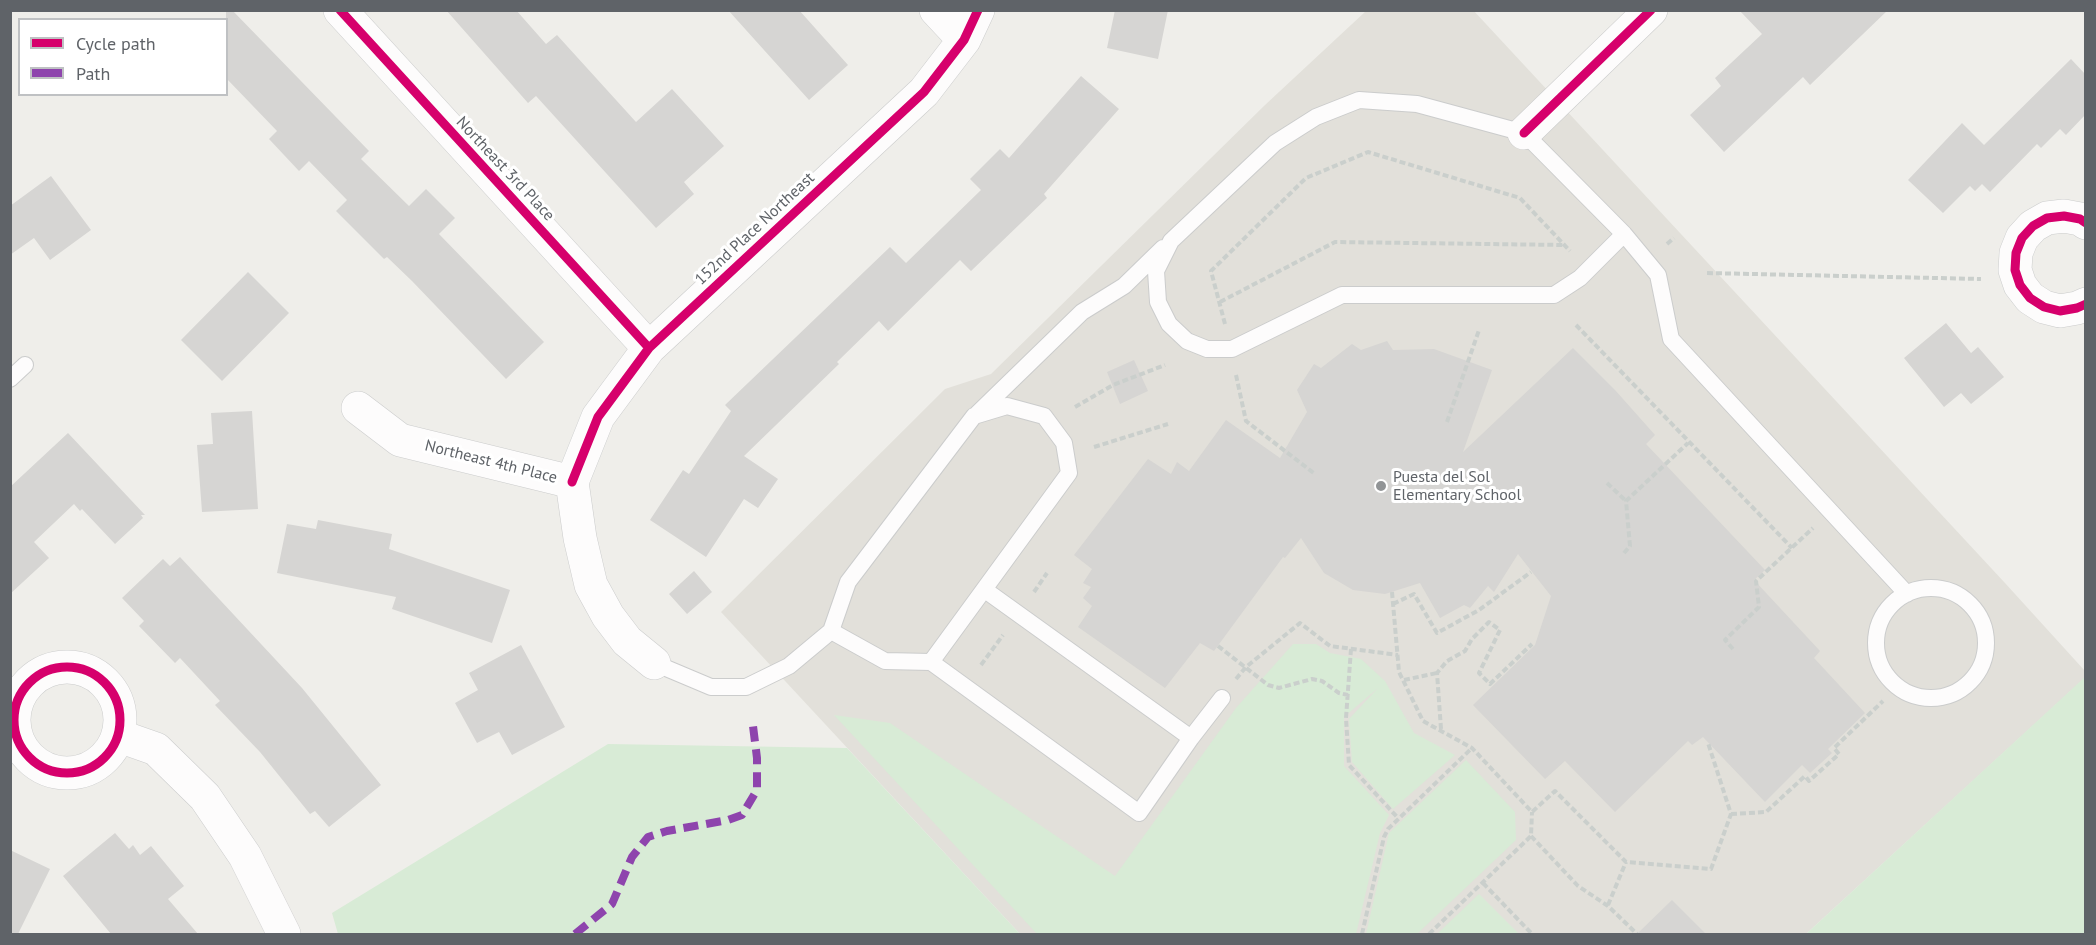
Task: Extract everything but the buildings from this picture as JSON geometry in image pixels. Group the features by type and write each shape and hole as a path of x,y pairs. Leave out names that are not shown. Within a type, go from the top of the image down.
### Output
{"street":[{"name":"Northeast 3rd Place","path":"340,10 649,348"},
{"path":"936,10 964,40"},
{"name":"152nd Place Northeast","path":"572,482 598,417 649,348 924,92 964,40 978,10"},
{"path":"1524,133 1651,10"},
{"path":"2085,223 2080,219 2064,216 2047,218 2033,226 2022,238 2016,253 2015,270 2020,285 2030,298 2044,307 2061,311 2077,308 2085,303"},
{"name":"Northeast 4th Place","path":"358,408 400,440 572,482 579,538 591,585 608,616 627,641 654,663"},
{"path":"119,736 156,749 205,797 245,856 284,934"}],"lane":[{"path":"654,663 711,687 746,687 789,666 831,631 848,582 974,416 1082,312 1124,286 1275,143 1316,117 1359,100 1417,104 1524,133 1623,234 1658,275 1671,339 1907,594"},
{"path":"1171,241 1156,271 1158,302 1170,324 1187,340 1207,349 1232,349 1342,295 1554,295 1580,278 1623,234"},
{"path":"10,380 25,365"},
{"path":"931,662 1069,473 1064,443 1044,416 1007,406 974,416"},
{"path":"1925,588 1943,589 1959,595 1973,607 1982,621 1986,638 1985,656 1978,672 1967,685 1953,694 1935,698 1917,696 1900,688 1886,675 1878,658 1876,639 1881,620 1892,605 1907,594 1925,588"},
{"path":"985,590 1191,738"},
{"path":"831,631 885,661 931,662 1139,813 1222,698"}],"path":[{"path":"1226,328 1211,271 1306,178 1368,152 1520,198 1577,257"},
{"path":"1664,247 1674,238"},
{"path":"1220,302 1335,242 1565,245"},
{"path":"1707,273 1982,279"},
{"path":"1576,325 1792,548"},
{"path":"1447,422 1479,330"},
{"path":"1075,407 1113,385 1165,365"},
{"path":"1236,375 1246,421 1315,474"},
{"path":"1094,447 1168,424"},
{"path":"1626,501 1688,443"},
{"path":"1607,483 1626,501 1630,546 1624,552"},
{"path":"1733,649 1725,640 1759,608 1756,581 1818,523"},
{"path":"1393,604 1414,594 1437,633 1479,610 1532,572"},
{"path":"966,687 1047,573"},
{"path":"1392,592 1399,672 1423,721 1472,748 1532,812"},
{"path":"1404,680 1437,673 1447,662 1465,651 1472,639 1490,622 1500,630 1479,673 1490,684 1532,644"},
{"path":"1222,698 1246,666 1300,623 1330,646 1398,655"},
{"path":"1218,646 1268,685 1279,688 1312,679 1322,681 1339,693 1348,695"},
{"path":"1351,649 1346,718 1349,765 1398,818"},
{"path":"1437,673 1441,730"},
{"path":"1731,814 1766,812 1805,776 1809,781 1839,754 1834,748 1883,701"},
{"path":"1429,934 1531,836 1532,812 1555,791 1626,862 1711,869 1731,814 1708,743"},
{"path":"1362,934 1384,837 1388,829 1472,748"},
{"path":"1531,836 1578,886 1608,906 1637,934"},
{"path":"1608,906 1626,862"},
{"path":"1483,883 1532,934"}],"shaded area":[{"name":"Puesta del Sol Elementary School","path":"1473,10 2005,583 2085,671 2086,677 1806,934 1020,934 721,612 945,389 991,374 1265,105 1366,11"}],"green space":[{"path":"1293,644 1316,644 1330,653 1361,659 1385,681 1414,733 1455,755 1393,809 1352,762 1349,719 1378,688 1344,717 1344,766 1389,815 1380,833 1356,934 1037,934 834,715 890,723 1115,876 1236,708"},
{"path":"2085,677 2085,934 1806,934"},
{"path":"608,744 847,748 1020,934 338,934 332,913"},
{"path":"1466,760 1515,812 1516,840 1417,934 1366,934 1389,833"},
{"path":"1479,894 1519,934 1437,934"}],"marked path":[{"path":"575,934 612,904 632,857 648,837 742,815 757,790 757,758 753,726"}],"cycle path":[{"path":"340,10 649,348"},
{"path":"572,482 598,417 649,348 924,92 964,40 978,10"},
{"path":"1524,133 1651,10"},
{"path":"2086,223 2080,219 2064,216 2047,218 2033,226 2022,238 2016,253 2015,270 2020,285 2030,298 2044,307 2060,311 2086,304"},
{"path":"67,667 87,671 105,682 116,700 120,720 116,740 105,758 87,769 67,773 47,769 29,758 18,740 14,720 18,700 29,682 47,671 67,667"}],"place":[{"name":"Puesta del Sol Elementary School","path":"1381,486"}]}
